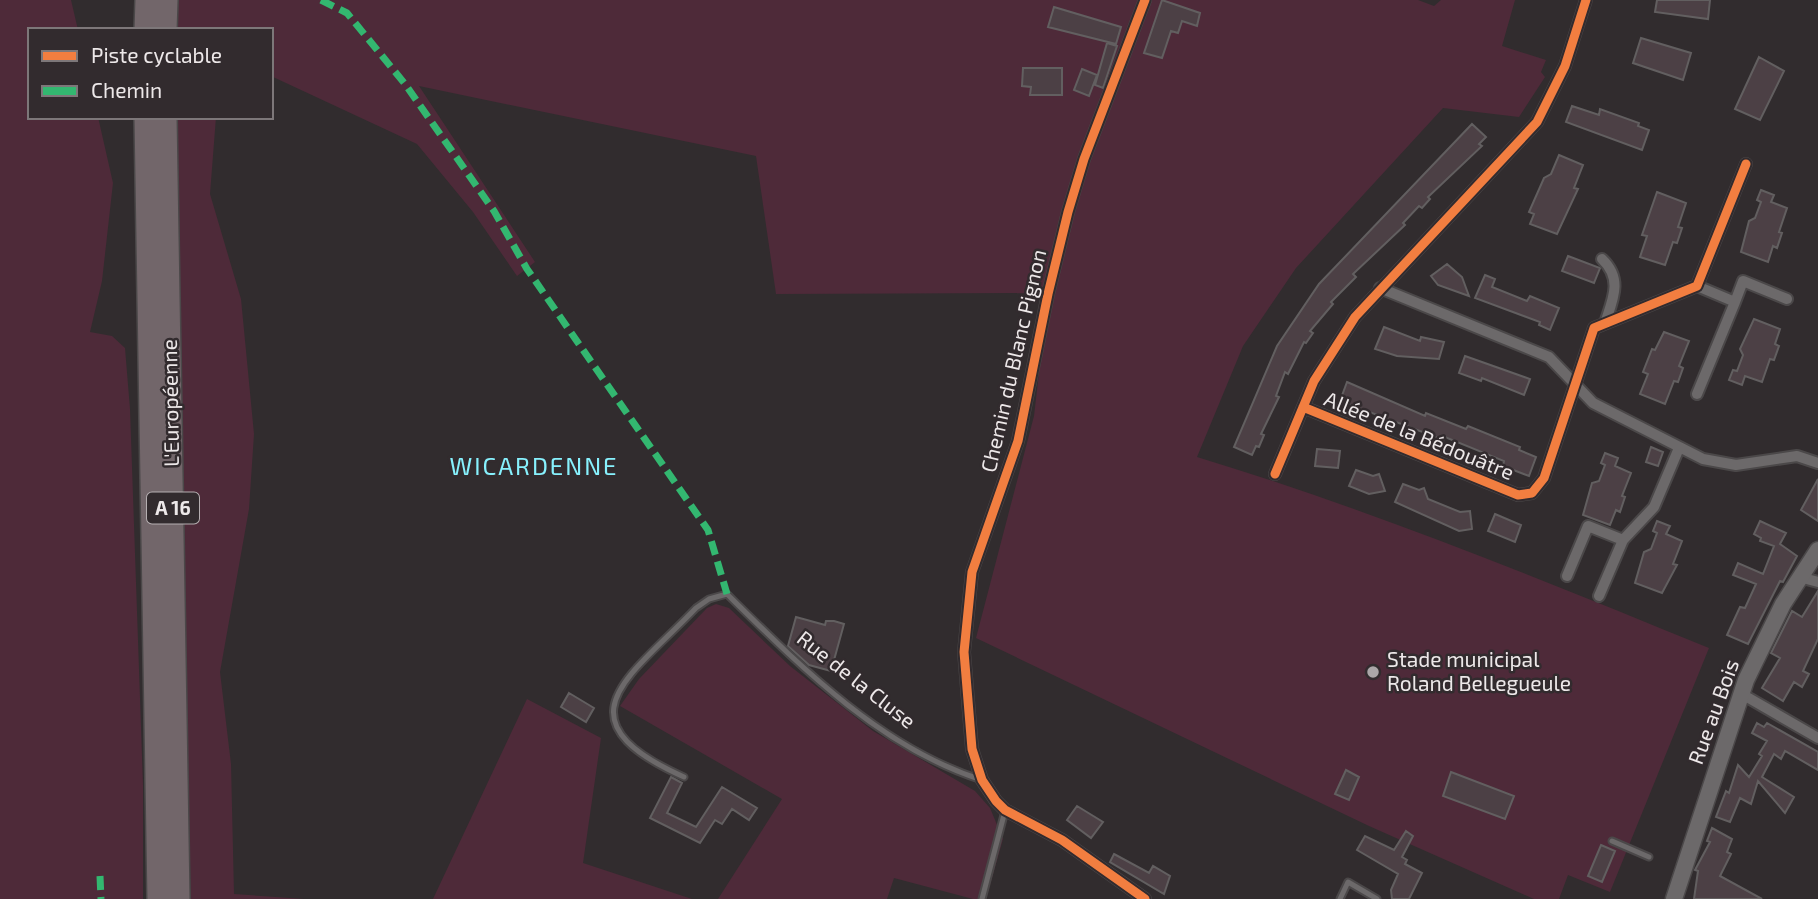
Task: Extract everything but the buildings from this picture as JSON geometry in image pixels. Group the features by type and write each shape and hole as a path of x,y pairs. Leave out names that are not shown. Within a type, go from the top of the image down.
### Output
{"highway":[{"path":"145,28 146,0"},
{"path":"166,28 167,0"},
{"name":"L'Européenne","path":"145,119 158,899"},
{"name":"L'Européenne","path":"166,119 179,899"}],"main road":[{"name":"Rue au Bois","path":"1674,899 1740,693 1771,626 1818,550"}],"street":[{"name":"Chemin du Blanc Pignon","path":"982,780 970,738 965,678 965,622 972,572 1014,452 1051,281 1080,172 1145,0"},
{"path":"1275,474 1303,407 1330,354 1380,288 1530,131 1551,97 1569,58 1586,0"},
{"path":"1697,286 1746,164"},
{"path":"1602,259 1613,274 1616,286 1605,323"},
{"path":"1697,394 1743,281 1787,299"},
{"path":"1575,384 1594,328 1697,286 1735,302"},
{"path":"1380,288 1549,357 1598,406 1703,459 1727,465 1790,456 1818,463"},
{"name":"Allée de la Bédouâtre","path":"1303,407 1523,496 1532,493 1541,484 1563,428 1575,384"},
{"path":"1599,596 1623,540 1654,507 1679,448"},
{"path":"1567,576 1588,526 1623,540"},
{"path":"1799,577 1818,582"},
{"path":"1740,693 1818,738"},
{"path":"982,780 1005,810 1062,840 1145,899"}],"lane":[{"name":"Rue de la Cluse","path":"684,777 654,763 622,739 615,730 612,711 615,699 625,683 696,608 709,599 727,594 813,674 875,724 957,771 982,780"},
{"path":"982,899 1005,810"},
{"path":"1612,842 1649,857"},
{"path":"1340,899 1348,882 1377,899"}],"shaded area":[{"path":"0,0 71,0 78,28 28,28 28,119 98,119 113,183 102,281 90,332 112,336 125,348 130,409 143,785 143,899 0,899"},
{"path":"178,0 1418,0 1434,6 1441,0 1515,0 1502,46 1546,60 1541,72 1545,77 1519,117 1443,108 1296,268 1243,346 1197,457 1391,523 1519,571 1709,648 1610,892 1568,875 1559,899 1534,899 1369,826 976,638 1034,416 1043,338 1052,293 776,294 756,156 419,86 535,262 517,276 473,212 417,144 273,77 273,28 177,28"},
{"path":"177,119 216,119 210,194 241,299 254,434 249,509 220,672 231,764 234,894 304,899 191,899 179,434"},
{"path":"716,604 729,608 790,666 873,731 975,791 990,808 1003,839 986,899 973,899 894,878 887,899 718,899 782,799 620,706 639,679 707,608"},
{"path":"527,699 601,738 583,863 692,899 433,899"}],"marked path":[{"path":"321,0 347,13 405,84 494,211 527,269 708,530 727,594"},
{"path":"100,876 101,899"}],"cycle path":[{"path":"1145,0 1084,159 1068,212 1018,441 972,572 964,652 972,749 982,780 996,801 1005,810 1062,840 1145,899"},
{"path":"1275,474 1314,381 1355,317 1537,122 1565,66 1586,0"},
{"path":"1303,407 1518,495 1532,493 1544,478 1594,328 1697,286 1746,164"}],"place":[{"name":"Stade municipal Roland Bellegueule","path":"1373,672"}],"district":[{"name":"WICARDENNE","path":"534,467"}]}
